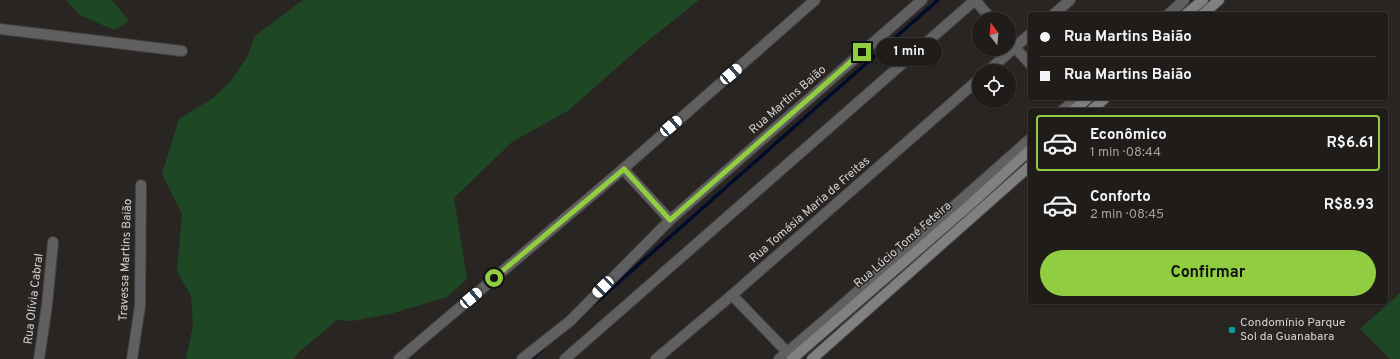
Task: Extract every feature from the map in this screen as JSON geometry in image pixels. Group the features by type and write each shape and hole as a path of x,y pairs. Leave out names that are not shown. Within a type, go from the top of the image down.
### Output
{"main road":[{"path":"1188,12 1203,0"},
{"path":"1205,12 1219,0"},
{"path":"1071,106 1084,100"},
{"path":"1094,108 1103,100"},
{"name":"Rua Lúcio Tomé Feteira","path":"791,357 960,213 1028,152"},
{"name":"Rua Lúcio Tomé Feteira","path":"812,359 1028,168"}],"street":[{"path":"399,359 624,169 815,0"},
{"name":"Rua Martins Baião","path":"522,359 570,321 670,220 922,0"},
{"path":"565,359 975,0 985,12"},
{"path":"1056,12 1070,0"},
{"path":"1171,12 1184,0"},
{"path":"0,29 182,51"},
{"path":"1016,42 1028,35"},
{"path":"1016,48 1028,62"},
{"path":"994,64 1001,56"},
{"name":"Rua Tomásia Maria de Freitas","path":"656,359 732,295 972,85"},
{"path":"779,359 791,357 841,306 1028,141"},
{"path":"624,169 670,220"},
{"name":"Travessa Martins Baião","path":"132,359 140,306 141,186"},
{"name":"Rua Olívia Cabral","path":"39,359 54,242"},
{"path":"732,295 791,357"}],"green space":[{"path":"66,0 112,0 129,21 114,30 80,15"},
{"path":"303,0 699,0 639,48 569,110 512,142 454,198 467,279 447,297 390,314 352,321 337,320 298,353 294,359 186,359 193,325 191,296 177,271 182,214 162,174 179,119 213,98 230,82 247,57 255,36"},
{"path":"1400,293 1400,359 1390,359 1360,329"}],"waterway":[{"path":"594,304 938,0"},
{"path":"531,359 543,349"}],"place":[{"name":"Condomínio Parque Sol da Guanabara","path":"1232,330"}],"route":[{"path":"494,278 624,169 670,220 862,52"}]}
